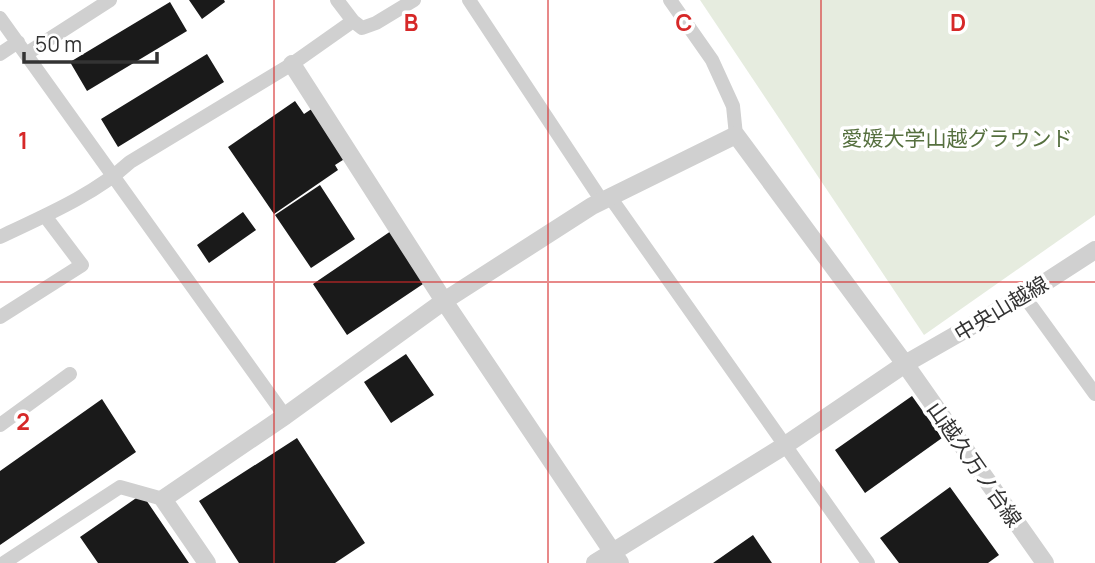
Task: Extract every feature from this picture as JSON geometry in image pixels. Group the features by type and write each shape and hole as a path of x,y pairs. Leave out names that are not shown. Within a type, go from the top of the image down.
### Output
{"street":[{"path":"0,54 22,48 110,0"},
{"path":"337,0 362,28 376,23 414,0"},
{"path":"469,0 606,199 868,563"},
{"path":"163,499 285,416 444,301 606,199 736,135 733,106 712,60 670,0"},
{"path":"0,18 285,416"},
{"path":"0,237 45,216 115,176 130,162 292,64 353,21"},
{"path":"292,64 444,301 616,557"},
{"name":"山越久万ノ台線","path":"736,135 905,364 1045,563"},
{"path":"0,317 82,265 45,216"},
{"name":"中央山越線","path":"595,563 616,557 905,364 1024,296 1095,250"},
{"path":"1024,296 1095,394"},
{"path":"0,425 70,374"},
{"path":"5,562 120,487 163,499 206,563"}],"green space":[{"name":"愛媛大学山越グラウンド","path":"700,0 1095,0 1095,215 924,335"}],"building":[{"path":"189,0 224,0 225,2 202,19"},
{"path":"170,2 187,31 87,91 70,62"},
{"path":"207,54 224,82 118,147 101,119"},
{"path":"295,101 304,114 313,108 346,158 335,165 338,170 274,214 228,147"},
{"path":"320,185 355,239 311,268 275,215"},
{"path":"243,212 256,230 209,263 197,245"},
{"path":"391,231 426,282 347,335 313,284"},
{"path":"406,354 434,395 391,423 364,382"},
{"path":"912,396 942,438 865,493 835,450"},
{"path":"102,399 136,452 0,545 0,471"},
{"path":"297,438 365,543 335,563 239,563 199,501"},
{"path":"950,487 999,555 988,563 899,563 880,538"},
{"path":"142,494 189,563 98,563 80,537"},
{"path":"753,535 772,563 713,563"}]}
